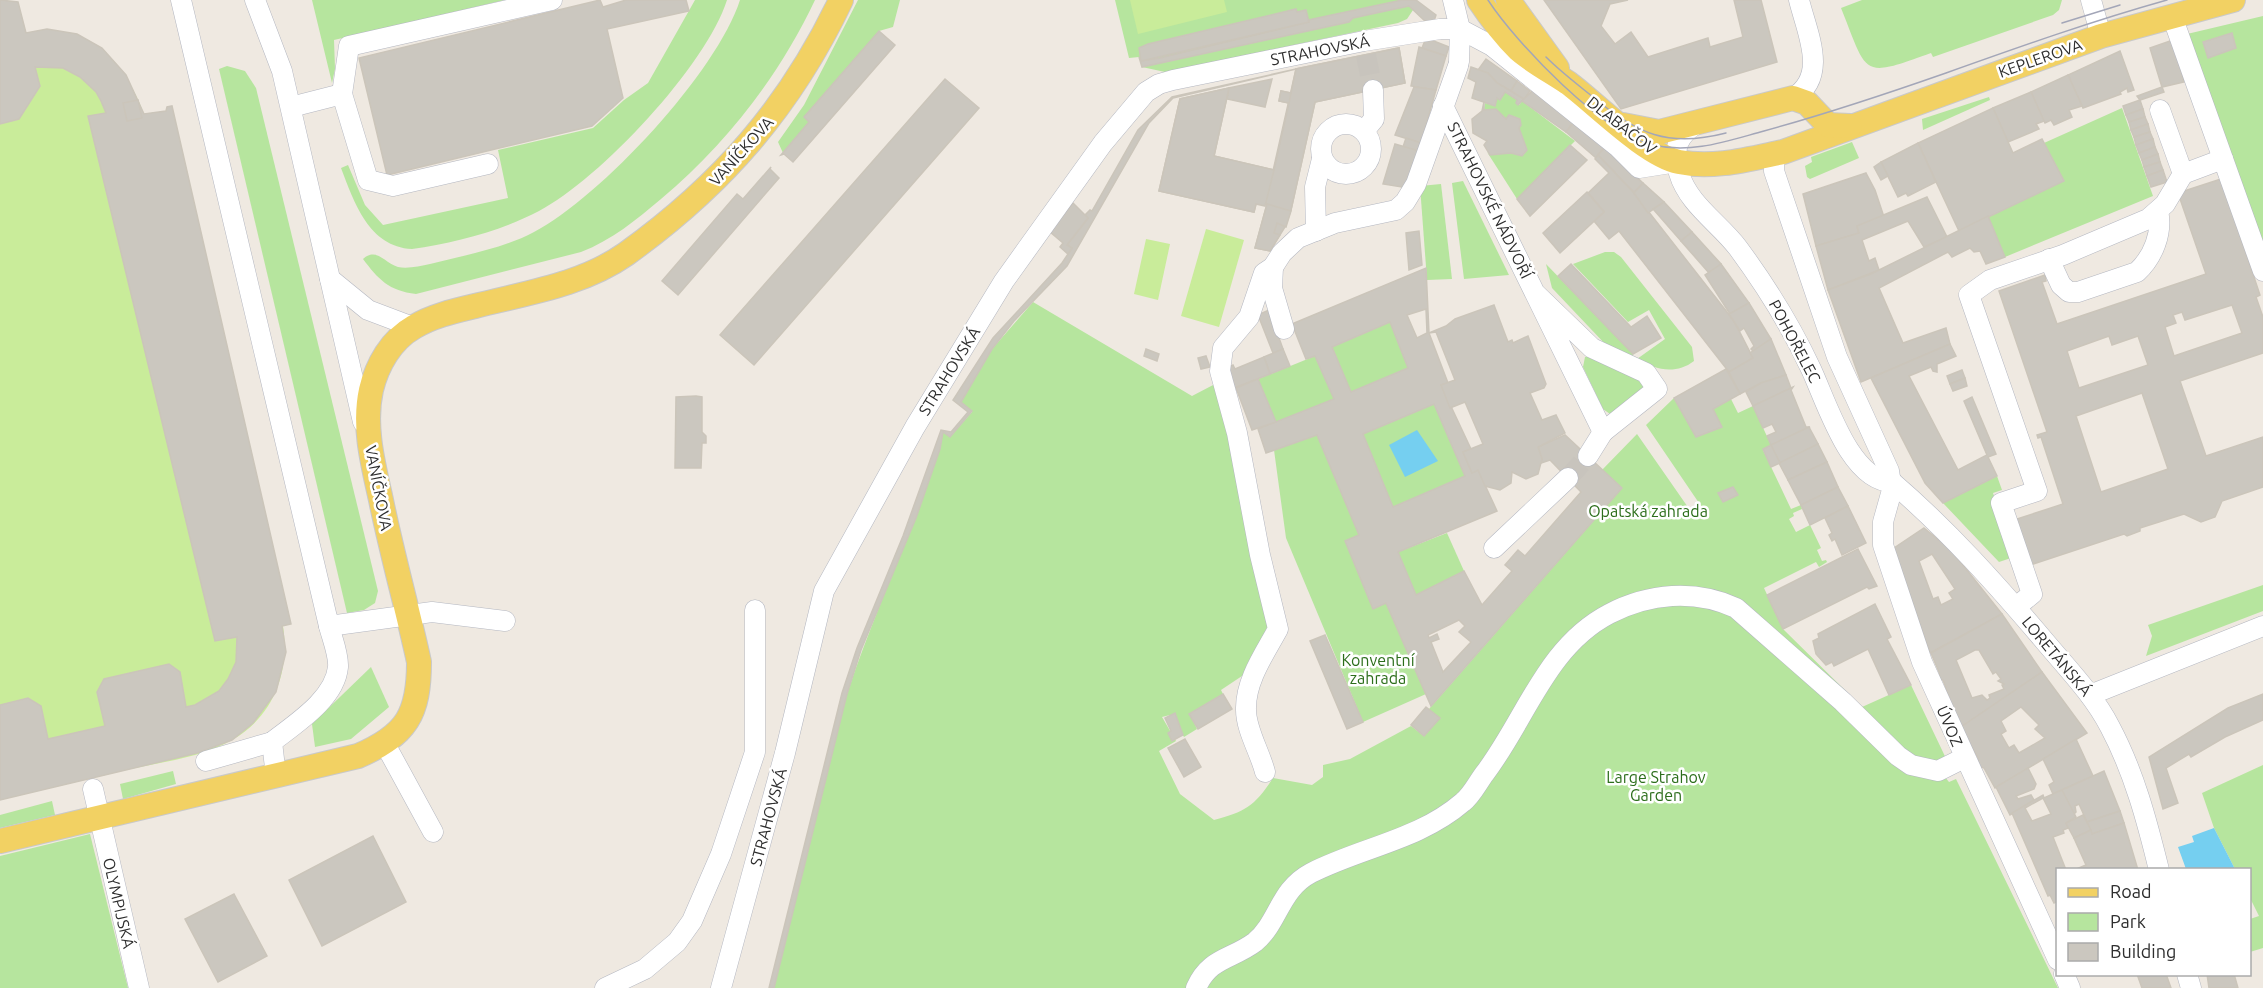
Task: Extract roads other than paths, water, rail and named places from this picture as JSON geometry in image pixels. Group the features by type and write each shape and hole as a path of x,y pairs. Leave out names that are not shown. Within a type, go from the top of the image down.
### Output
{"main road":[{"name":"VANÍČKOVA","path":"0,841 358,756 385,744 401,729 414,709 418,686 418,662 409,616 393,561 370,450 371,392 378,367 390,347 413,327 437,316 587,276 625,255 702,194 752,142 790,93 820,44 841,0"},
{"name":"DLABAČOV","path":"1479,0 1518,48 1569,84 1647,148 1677,162"},
{"name":"DLABAČOV","path":"1508,0 1569,84"},
{"name":"KEPLEROVA","path":"1677,162 1778,162 1850,126 2101,36 2233,0"},
{"path":"1618,123 1632,128 1659,132 1793,98 1807,103 1825,123 1839,127 1850,126"}],"street":[{"path":"181,0 339,665 334,683 322,698 272,742 206,761"},
{"path":"255,0 282,71 370,450"},
{"path":"488,164 393,186 368,180 342,94 349,46 552,0"},
{"path":"1265,772 1245,711 1257,666 1278,629 1260,555 1237,433 1220,371 1223,348 1249,316 1264,273 1273,267 1282,253 1298,238 1335,223 1396,210 1405,202 1416,184 1459,64 1460,29 1453,0"},
{"path":"1793,98 1808,84 1814,65 1799,0"},
{"path":"2091,0 2101,36"},
{"path":"2172,16 2263,271"},
{"name":"STRAHOVSKÁ","path":"722,988 785,753 824,591 915,427 1004,281 1103,143 1146,92 1173,80 1365,48 1440,29 1460,29"},
{"path":"1460,29 1492,46 1618,147 1639,168 1677,162 1678,141 1688,129 1698,123"},
{"path":"1364,131 1374,119 1373,90"},
{"path":"291,107 342,94"},
{"name":"STRAHOVSKÉ NÁDVOŘÍ","path":"1443,106 1603,432 1657,389 1646,373 1592,348 1536,294"},
{"path":"2160,110 2183,174"},
{"path":"1317,231 1315,187 1322,159 1323,139 1332,128 1352,124 1364,131 1371,143 1370,157 1357,172 1337,173 1322,159"},
{"path":"2016,607 2032,594 2001,503 2037,491 1969,296 1990,280 2148,219 2158,212 2183,174 2223,159"},
{"name":"POHOŘELEC","path":"1677,162 1687,191 1713,223 1736,246 1781,311 1854,460 1876,480 1892,482 1837,357 1778,162"},
{"path":"2049,259 2061,285 2069,292 2078,292 2138,272 2145,265 2157,240 2160,228 2158,212"},
{"path":"1273,267 1272,288 1284,329"},
{"path":"330,279 368,310 413,327"},
{"path":"1588,456 1603,432"},
{"path":"1494,548 1568,478"},
{"name":"LORETÁNSKÁ","path":"1892,482 1936,520 2016,607 2090,695 2110,726 2130,767 2158,868"},
{"name":"ÚVOZ","path":"1892,482 1882,532 1883,544 1922,662 2056,956"},
{"path":"1196,988 1209,967 1254,943 1291,887 1310,873 1401,839 1464,801 1506,746 1554,660 1580,633 1610,614 1642,602 1665,596 1687,595 1722,601 1736,608 1843,702 1898,756 1911,765 1938,771 1964,758"},
{"path":"605,988 645,969 677,942 692,921 721,855 755,752 755,610"},
{"path":"329,626 432,612 505,621"},
{"path":"2090,695 2263,626"},
{"path":"272,742 276,776"},
{"path":"385,744 433,832"},
{"name":"OLYMPIJSKÁ","path":"93,789 139,988"}],"water":[{"path":"1417,430 1438,461 1405,477 1389,445"},
{"path":"2214,828 2234,868 2186,868 2178,847 2194,842 2192,836"}],"tunnel":[{"path":"1366,55 1373,90"},
{"path":"1568,478 1588,456"}],"tram line":[{"path":"1488,0 1539,62 1586,106 1610,124 1633,137 1653,145 1682,148 1723,142 1810,118 1901,89 2083,25 2167,0"},
{"path":"2062,23 2120,5"},
{"path":"1546,57 1609,110 1639,129 1670,138 1687,139 1726,133"}],"park label":[{"name":"Opatská zahrada","path":"1648,511"},
{"name":"Konventní zahrada","path":"1378,669"},
{"name":"Large Strahov Garden","path":"1656,786"}]}
